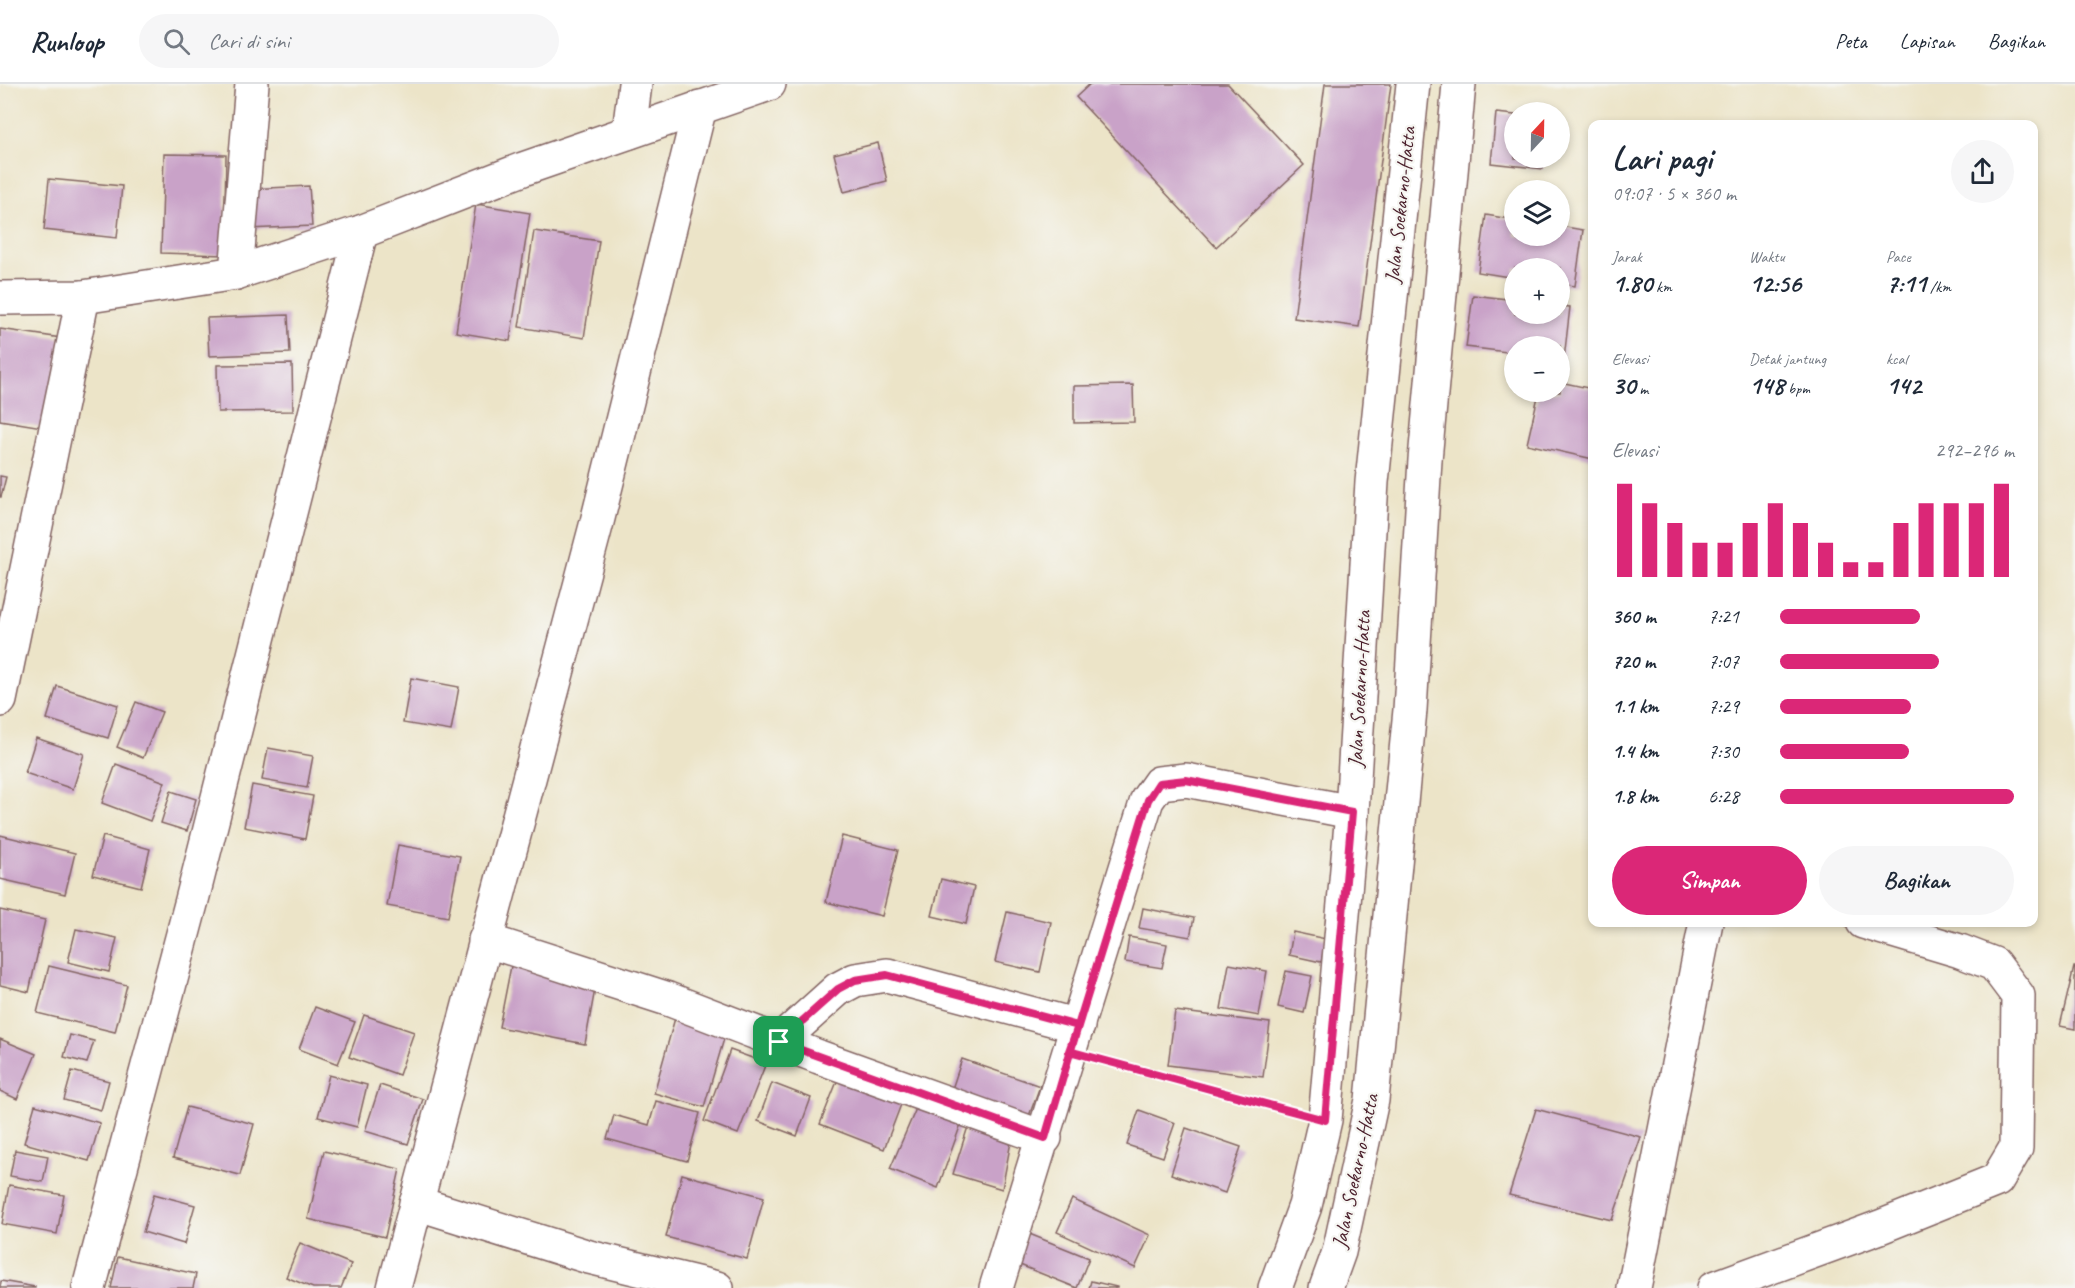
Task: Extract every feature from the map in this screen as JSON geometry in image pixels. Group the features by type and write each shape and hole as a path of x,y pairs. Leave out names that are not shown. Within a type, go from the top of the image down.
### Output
{"street":[{"path":"236,273 252,84"},
{"path":"629,132 635,84"},
{"path":"0,298 83,297 236,273 361,232 523,169 769,84"},
{"name":"Jalan Soekarno-Hatta","path":"1275,1288 1305,1206 1325,1120 1352,812 1372,482 1413,84"},
{"name":"Jalan Soekarno-Hatta","path":"1326,1288 1339,1252 1372,1100 1411,690 1425,460 1459,84"},
{"path":"394,1288 597,522 700,107"},
{"path":"89,1288 192,900 361,232"},
{"path":"0,700 83,297"},
{"path":"1360,686 1411,690"},
{"path":"996,1288 1045,1138 1148,800 1159,783 1186,780 1352,812"},
{"path":"1634,1288 1705,927"},
{"path":"1714,1288 1997,1180 2016,1148 2018,996 1994,964 1960,951 1880,927"},
{"path":"485,940 668,999 779,1042 1045,1138"},
{"path":"779,1042 838,989 855,980 887,975 1074,1038"},
{"path":"416,1203 589,1257 717,1288"}],"path":[{"path":"1074,1038 1325,1120"}],"building":[{"path":"1090,84 1228,84 1304,165 1216,247 1076,97"},
{"path":"1325,84 1391,84 1359,327 1294,318"},
{"path":"1496,113 1504,114 1504,164 1491,163"},
{"path":"878,143 887,181 844,192 834,154"},
{"path":"164,154 226,155 224,255 161,253"},
{"path":"49,179 122,186 117,238 44,230"},
{"path":"309,186 312,226 249,229 247,189"},
{"path":"476,204 530,213 510,341 456,332"},
{"path":"1486,215 1504,218 1504,246 1570,246 1570,228 1583,230 1575,286 1570,285 1570,258 1504,258 1504,276 1478,272"},
{"path":"534,231 599,241 584,338 519,327"},
{"path":"1473,295 1504,299 1504,324 1568,324 1567,336 1504,336 1504,352 1466,347"},
{"path":"288,315 290,353 209,356 207,318"},
{"path":"0,329 61,338 48,428 0,420"},
{"path":"292,364 293,411 218,412 217,365"},
{"path":"1570,384 1588,388 1588,458 1527,444 1537,402 1570,402"},
{"path":"1133,385 1134,422 1074,423 1074,386"},
{"path":"0,476 6,477 1,497 0,497"},
{"path":"411,678 459,687 451,731 403,723"},
{"path":"57,686 118,705 108,738 47,719"},
{"path":"136,702 162,712 143,758 117,747"},
{"path":"36,738 84,754 73,789 25,773"},
{"path":"268,748 313,756 307,788 262,780"},
{"path":"116,764 165,782 150,821 102,803"},
{"path":"252,785 313,796 305,839 244,827"},
{"path":"171,791 196,799 187,831 161,823"},
{"path":"0,835 75,853 65,894 0,879"},
{"path":"103,836 150,849 141,887 93,875"},
{"path":"842,836 898,850 882,916 826,902"},
{"path":"398,845 460,856 448,917 387,906"},
{"path":"941,879 974,887 966,924 932,916"},
{"path":"1143,908 1194,918 1190,937 1139,928"},
{"path":"0,910 45,920 29,992 0,985"},
{"path":"1007,912 1051,922 1040,972 995,962"},
{"path":"76,929 117,938 109,972 68,962"},
{"path":"1293,932 1326,939 1321,962 1289,955"},
{"path":"1129,937 1167,944 1162,968 1125,962"},
{"path":"512,961 597,978 585,1044 499,1027"},
{"path":"1229,964 1267,971 1259,1016 1221,1009"},
{"path":"49,966 127,985 115,1032 37,1013"},
{"path":"2075,967 2075,1029 2060,1026"},
{"path":"1286,971 1312,976 1304,1013 1278,1007"},
{"path":"315,1007 355,1022 338,1064 299,1049"},
{"path":"1175,1011 1270,1023 1263,1077 1168,1065"},
{"path":"364,1015 414,1032 399,1075 349,1057"},
{"path":"675,1018 726,1032 704,1107 654,1093"},
{"path":"70,1035 94,1041 87,1063 64,1057"},
{"path":"0,1039 36,1054 17,1099 0,1091"},
{"path":"730,1050 766,1063 738,1134 704,1121"},
{"path":"962,1059 1040,1086 1026,1124 949,1098"},
{"path":"842,1069 905,1094 884,1149 820,1124"},
{"path":"72,1071 109,1081 101,1110 64,1100"},
{"path":"329,1075 367,1085 357,1127 318,1117"},
{"path":"772,1083 811,1098 797,1136 758,1121"},
{"path":"380,1085 423,1099 408,1144 365,1131"},
{"path":"921,1097 966,1110 938,1188 890,1169"},
{"path":"656,1101 700,1113 687,1161 607,1139 614,1115 649,1125"},
{"path":"35,1105 100,1123 89,1161 24,1143"},
{"path":"187,1107 254,1124 240,1175 173,1158"},
{"path":"1536,1109 1641,1137 1612,1220 1509,1195"},
{"path":"1139,1110 1175,1123 1163,1157 1127,1145"},
{"path":"971,1117 1013,1131 1002,1189 953,1174"},
{"path":"1186,1128 1241,1147 1225,1193 1171,1174"},
{"path":"15,1150 48,1156 43,1182 10,1176"},
{"path":"324,1151 400,1169 385,1237 308,1219"},
{"path":"682,1174 764,1197 747,1259 666,1237"},
{"path":"9,1185 64,1195 57,1234 2,1224"},
{"path":"154,1194 195,1205 184,1244 143,1232"},
{"path":"1072,1199 1150,1235 1135,1268 1057,1232"},
{"path":"1027,1233 1089,1258 1077,1288 1015,1263"},
{"path":"300,1243 351,1264 341,1288 313,1288 286,1277"},
{"path":"118,1257 196,1274 193,1288 111,1288"},
{"path":"1,1281 35,1287 35,1288 0,1288"},
{"path":"1091,1281 1117,1287 1117,1288 1089,1288"}],"route":[{"path":"779,1042 838,989 855,980 887,975 1078,1026 1069,1051 1325,1120 1352,812 1186,780 1168,780 1159,783 1148,800 1078,1026 1069,1051 1045,1138 779,1042"}]}
